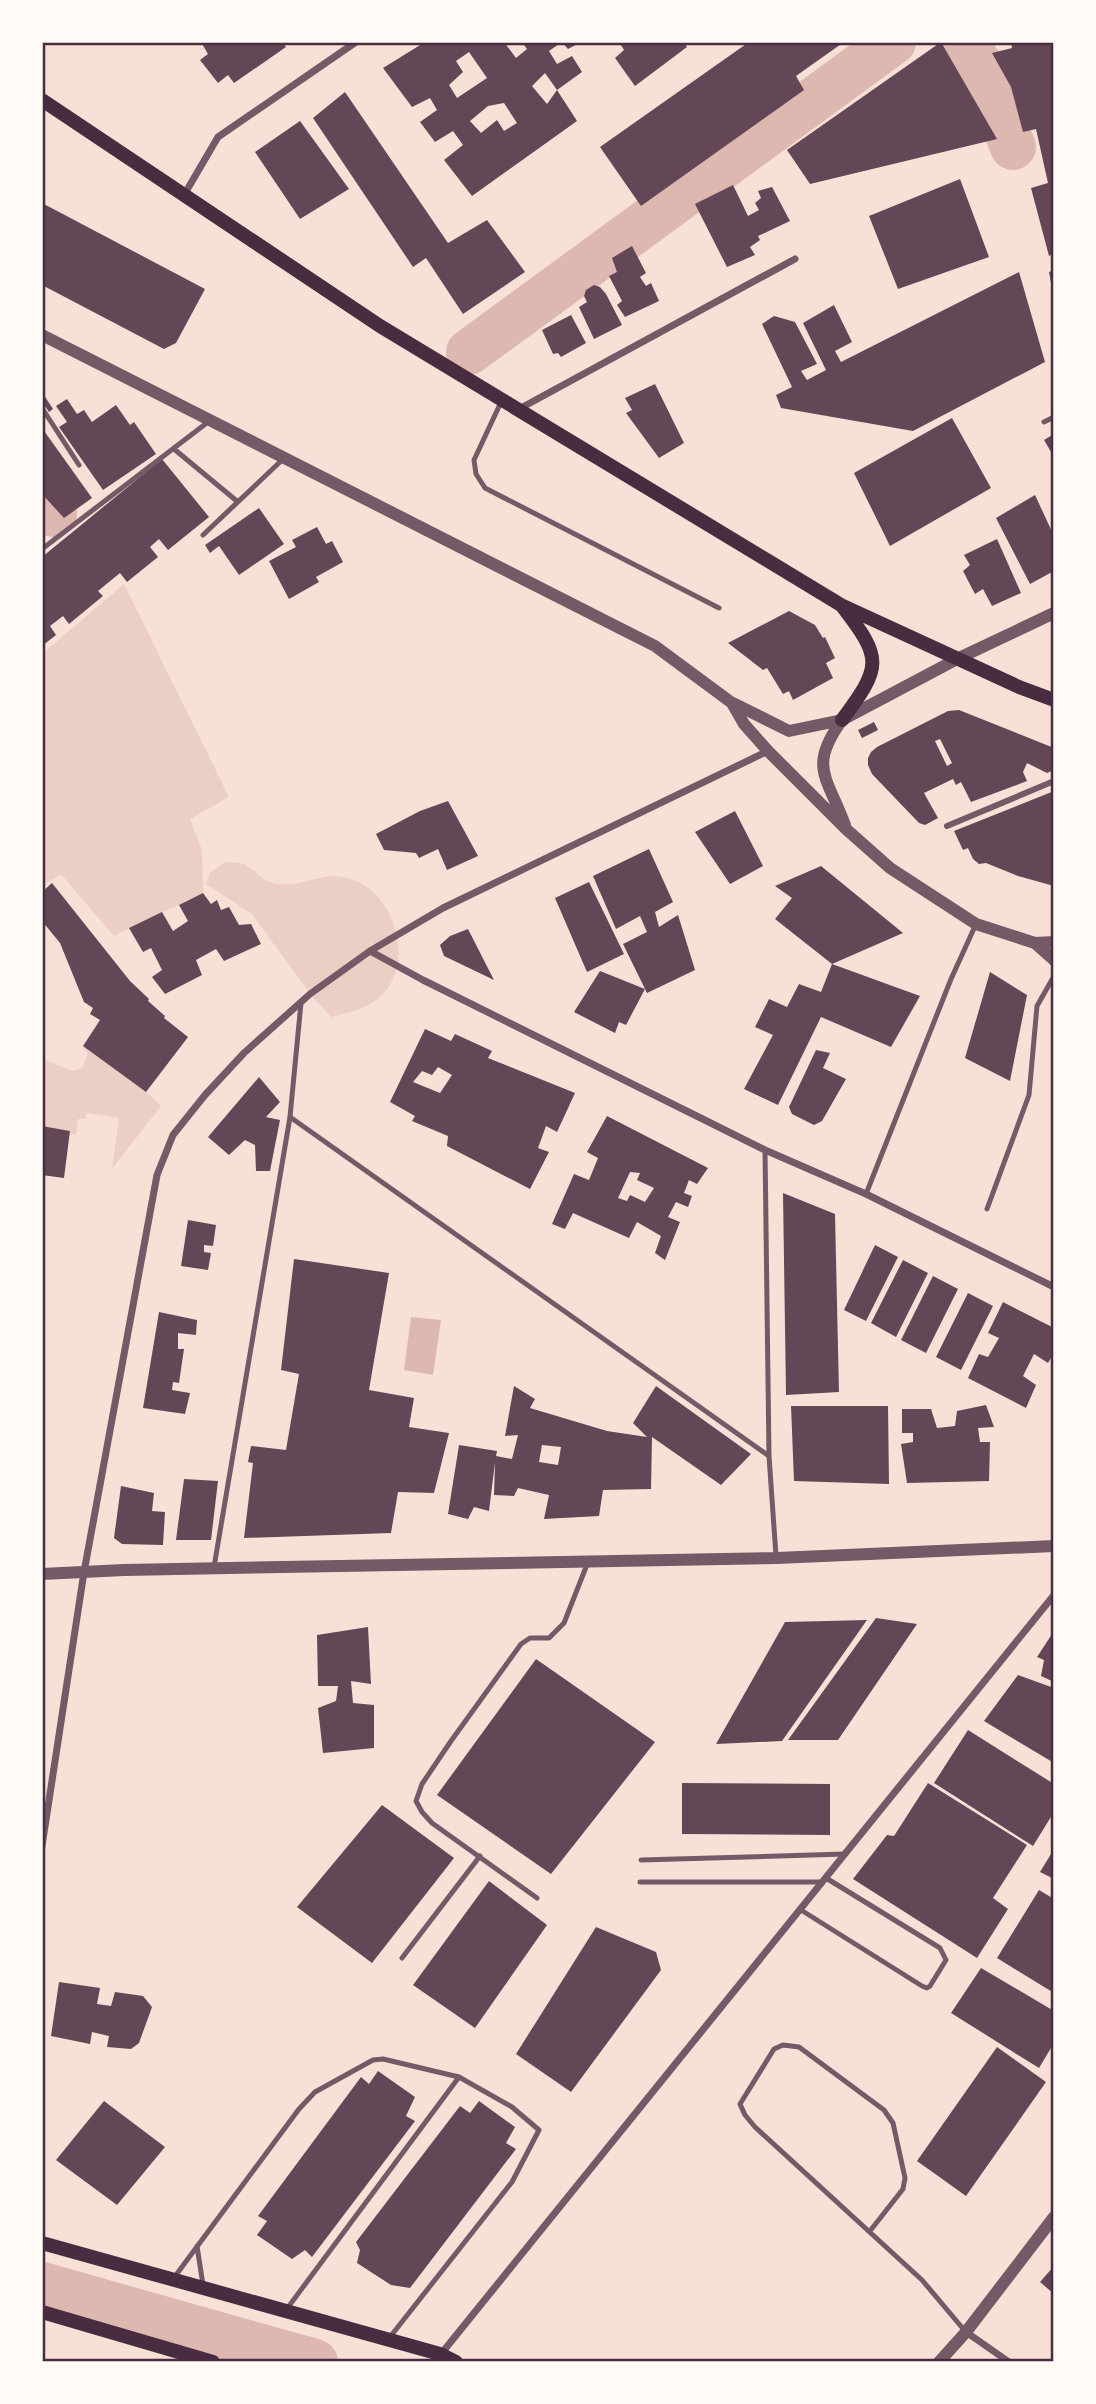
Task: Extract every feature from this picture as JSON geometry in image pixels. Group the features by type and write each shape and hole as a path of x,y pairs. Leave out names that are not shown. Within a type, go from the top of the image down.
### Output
{"main road":[{"path":"42,100 380,326 841,605 1019,687 1054,700"},
{"path":"841,605 863,634 871,652 872,674 867,686 842,720"},
{"path":"42,2243 440,2354 456,2362"},
{"path":"42,2312 213,2362"}],"street":[{"path":"184,195 218,137 356,42"},
{"path":"517,410 795,259"},
{"path":"42,335 655,646 732,703 789,731 842,720 959,658 1054,612"},
{"path":"732,703 744,724 768,751 846,829 890,868 976,924 1035,943 1054,942"},
{"path":"842,720 830,736 823,755 822,771 846,829"},
{"path":"42,1846 84,1572 157,1175 173,1135 244,1053 300,1003 370,951 443,908 768,751"},
{"path":"947,826 1054,781"},
{"path":"1035,943 1054,960"},
{"path":"370,951 765,1150 866,1194 1054,1287"},
{"path":"42,1574 214,1568 776,1558 1054,1546"},
{"path":"440,2354 1054,1595"},
{"path":"939,2362 966,2332 1054,2217"},
{"path":"966,2332 1009,2362"}],"lane":[{"path":"502,400 474,460 476,474 485,488 719,608"},
{"path":"42,408 79,465"},
{"path":"1044,422 1054,418"},
{"path":"42,549 211,420"},
{"path":"174,449 238,502"},
{"path":"203,536 285,457"},
{"path":"866,1194 951,979 976,924"},
{"path":"987,1209 1029,1095 1037,1006 1054,976"},
{"path":"214,1568 289,1117 300,1003"},
{"path":"289,1117 769,1456"},
{"path":"765,1150 769,1456 776,1558"},
{"path":"537,1898 432,1823 416,1801 422,1784 443,1752 521,1644 530,1638 549,1638 564,1623 588,1562"},
{"path":"642,1860 845,1854"},
{"path":"402,1958 480,1856"},
{"path":"640,1882 824,1880 940,1948 946,1960 927,1988 801,1910"},
{"path":"870,2231 903,2189 905,2178 893,2123 884,2110 799,2047 783,2045 774,2049 740,2104 745,2115 922,2280 966,2332"},
{"path":"173,2279 299,2109 315,2092 373,2060 383,2059 459,2077 512,2108 539,2130 512,2182 388,2340"},
{"path":"286,2311 459,2077"},
{"path":"197,2245 204,2288"}],"shaded area":[{"path":"124,584 229,797 190,819 202,850 203,893 114,936 61,874 42,886 42,654"},
{"path":"225,862 246,865 273,883 289,884 339,876 362,884 375,894 386,907 398,939 395,973 388,988 366,1006 331,1017 310,994 252,914 206,884 210,873"},
{"path":"83,1046 161,1106 112,1169 119,1118 87,1113 85,1119 78,1119 76,1135 70,1134 70,1131 42,1126 42,1058 72,1071 82,1068 88,1054"},
{"path":"411,1317 441,1320 433,1375 404,1370"}],"building":[{"path":"201,42 282,42 286,47 234,83 228,75 218,83 200,60 208,54"},
{"path":"425,42 504,42 516,58 527,49 522,42 562,42 549,51 557,64 572,56 582,72 557,90 577,121 472,196 444,160 463,145 453,131 435,142 420,122 437,110 430,98 412,107 383,68","holes":["469,52 487,78 457,98 449,85 463,72 456,61","545,73 557,90 547,104 532,86","504,103 517,123 504,131 497,120 481,133 470,121 488,106"]},
{"path":"562,42 581,42 568,49"},
{"path":"619,42 684,42 687,47 635,86 615,58 624,50"},
{"path":"749,42 844,42 796,76 804,90 641,206 600,147"},
{"path":"941,42 997,139 810,184 787,150"},
{"path":"1011,42 1054,42 1054,253 1049,256 1031,188 1048,183 1036,129 1023,132 1011,87 992,53 1012,48"},
{"path":"345,92 448,243 487,220 525,272 463,314 426,258 413,267 313,118"},
{"path":"300,121 349,189 300,219 255,152"},
{"path":"960,179 989,257 898,289 869,216"},
{"path":"733,185 748,216 759,210 755,203 761,198 758,191 772,187 790,221 758,236 760,240 750,247 755,255 727,267 695,204"},
{"path":"42,203 205,289 176,343 164,349 42,285"},
{"path":"632,246 646,273 640,277 646,286 651,283 659,301 625,317 617,305 622,301 609,276 617,272 612,258"},
{"path":"1054,270 1054,294 1053,294 1049,272"},
{"path":"1019,272 1045,362 913,431 781,408 776,395 792,387 762,324 774,316 795,322 817,364 801,371 807,380 826,370 803,323 834,305 852,342 835,351 841,362"},
{"path":"594,285 606,294 622,325 594,339 579,307 587,302 584,296 586,290"},
{"path":"571,315 586,343 561,357 558,353 553,354 542,330"},
{"path":"655,384 684,443 659,458 626,413 632,410 625,398"},
{"path":"42,392 53,409 49,412 42,402"},
{"path":"67,399 77,414 84,410 92,422 116,405 130,425 134,422 156,454 103,490 59,427 67,422 56,406"},
{"path":"952,418 991,488 890,546 854,473"},
{"path":"42,428 92,498 64,518 42,494"},
{"path":"1054,434 1054,457 1044,440"},
{"path":"162,459 209,517 168,550 159,539 150,547 158,557 127,582 120,573 98,591 103,596 69,624 63,616 50,626 56,635 42,646 42,557"},
{"path":"1035,495 1054,536 1054,571 1030,584 996,518"},
{"path":"259,508 284,544 239,575 219,546 210,553 205,545"},
{"path":"317,527 326,544 332,541 343,562 316,577 319,582 289,599 269,561 296,547 292,540"},
{"path":"997,539 1021,593 992,606 983,589 975,594 963,571 970,565 964,555"},
{"path":"789,611 815,625 823,638 825,637 835,658 826,663 833,678 793,700 789,691 783,694 767,668 763,670 728,643"},
{"path":"959,710 1054,748 1054,770 1047,773 1027,763 1023,772 1027,781 971,802 961,782 956,785 953,779 924,793 938,818 925,825 919,823 872,774 868,758 877,747 948,711","holes":["940,739 952,763 947,766 935,741"]},
{"path":"874,722 878,730 862,738 858,730"},
{"path":"1054,791 1054,886 986,863 979,864 973,859 968,848 963,850 954,831"},
{"path":"448,801 478,856 447,870 438,849 419,858 416,853 384,850 376,834 420,811"},
{"path":"735,811 763,866 730,884 695,832"},
{"path":"649,849 673,902 655,912 659,927 678,915 695,970 647,993 623,944 647,932 640,916 616,929 593,876"},
{"path":"821,866 903,933 832,964 775,919 792,898 775,886"},
{"path":"589,882 624,954 587,972 555,898"},
{"path":"52,883 130,981 164,1018 188,1037 146,1092 83,1046 100,1020 90,1014 93,1008 84,1002 60,943 42,921 42,892"},
{"path":"203,893 211,904 217,900 221,910 229,907 239,925 251,924 261,944 224,961 216,949 196,960 202,975 165,994 152,977 162,970 151,948 143,952 129,928 162,912 173,931 188,921 179,905"},
{"path":"468,929 494,980 444,956 440,945 450,936"},
{"path":"832,964 920,996 891,1047 821,1017 778,1105 744,1089 773,1035 755,1027 769,999 787,1007 799,984 821,992"},
{"path":"600,971 645,989 626,1025 619,1022 615,1033 574,1012"},
{"path":"990,972 1027,995 1010,1081 965,1058"},
{"path":"425,1029 451,1041 455,1034 492,1051 488,1058 575,1093 557,1132 546,1126 538,1148 549,1152 530,1189 447,1146 448,1136 412,1121 415,1116 390,1102","holes":["438,1067 452,1075 440,1093 413,1082 422,1071 432,1075"]},
{"path":"816,1050 830,1053 823,1068 846,1079 822,1121 814,1125 792,1114 789,1107"},
{"path":"259,1077 280,1102 266,1117 280,1120 270,1171 256,1171 255,1145 245,1140 229,1155 208,1137"},
{"path":"607,1116 708,1168 697,1184 689,1180 684,1193 692,1196 688,1207 676,1202 668,1217 680,1222 665,1260 655,1253 661,1236 637,1222 629,1238 573,1213 565,1229 552,1224 574,1174 589,1180 598,1158 587,1152","holes":["630,1172 640,1173 637,1180 654,1188 645,1202 630,1195 627,1201 618,1198"]},
{"path":"42,1126 70,1131 64,1178 42,1175"},
{"path":"783,1193 835,1214 839,1392 786,1395"},
{"path":"188,1220 216,1225 213,1246 204,1245 204,1252 211,1253 208,1270 181,1266"},
{"path":"875,1245 898,1257 866,1321 844,1310"},
{"path":"294,1259 389,1273 369,1390 414,1398 409,1427 449,1433 434,1493 398,1492 391,1533 244,1538 253,1463 248,1462 251,1446 286,1450 299,1374 281,1370"},
{"path":"903,1260 928,1273 896,1337 871,1323"},
{"path":"933,1276 958,1289 926,1353 901,1340"},
{"path":"968,1293 993,1306 961,1370 936,1357"},
{"path":"1003,1302 1054,1328 1054,1353 1048,1363 1034,1354 1023,1376 1036,1385 1026,1408 968,1378 979,1354 988,1357 999,1338 988,1333"},
{"path":"159,1312 197,1320 196,1335 178,1333 178,1349 184,1349 179,1383 173,1382 172,1390 190,1393 185,1414 143,1408"},
{"path":"514,1386 535,1399 530,1408 607,1431 647,1437 633,1423 656,1386 751,1454 721,1485 652,1437 651,1489 603,1490 599,1516 544,1519 549,1495 518,1488 514,1496 494,1495 495,1462 489,1511 474,1507 468,1519 448,1514 459,1445 497,1451 496,1456 512,1459 518,1435 505,1436","holes":["542,1445 561,1447 558,1465 539,1462"]},
{"path":"986,1405 994,1427 978,1428 980,1442 990,1442 989,1481 907,1483 901,1444 913,1442 913,1433 902,1433 902,1409 931,1409 937,1428 955,1426 957,1411"},
{"path":"791,1406 888,1406 889,1484 794,1481"},
{"path":"184,1479 218,1481 211,1540 176,1540"},
{"path":"121,1486 154,1493 152,1511 165,1512 163,1545 122,1544 114,1538"},
{"path":"876,1618 917,1624 838,1740 788,1740"},
{"path":"867,1620 782,1741 716,1744 785,1622"},
{"path":"368,1627 371,1684 351,1681 353,1703 374,1705 374,1748 323,1753 318,1708 336,1701 338,1686 318,1686 317,1635"},
{"path":"1054,1631 1054,1682 1041,1676 1044,1660 1037,1657"},
{"path":"536,1659 655,1742 551,1874 437,1795"},
{"path":"1018,1675 1054,1688 1054,1763 984,1721"},
{"path":"968,1730 1054,1784 1054,1812 1033,1846 934,1783"},
{"path":"682,1783 830,1784 830,1835 682,1834"},
{"path":"928,1783 1027,1845 993,1898 1008,1909 977,1958 853,1879 887,1835 894,1836"},
{"path":"382,1805 454,1858 372,1963 297,1907"},
{"path":"1054,1849 1054,1879 1040,1872"},
{"path":"489,1881 547,1925 475,2028 413,1985"},
{"path":"1039,1890 1054,1899 1054,1993 997,1958"},
{"path":"596,1927 656,1952 661,1970 571,2092 516,2054"},
{"path":"981,1968 1054,2011 1054,2043 1039,2068 951,2013"},
{"path":"59,1982 100,1988 97,2004 111,2006 115,1992 143,1996 152,2007 139,2043 131,2049 107,2047 109,2036 92,2032 90,2044 51,2036"},
{"path":"997,2047 1046,2082 966,2196 917,2161"},
{"path":"378,2071 415,2097 406,2116 415,2121 312,2257 305,2250 292,2259 257,2235 267,2221 258,2216 361,2077 369,2084"},
{"path":"104,2101 165,2147 117,2205 56,2160"},
{"path":"479,2101 515,2127 506,2143 516,2149 410,2288 391,2285 357,2263 360,2250 356,2242 460,2106 470,2113"},
{"path":"1054,2266 1054,2294 1040,2282"}],"waterway":[{"path":"469,352 893,42"},
{"path":"965,42 983,70 1013,147"},
{"path":"42,501 54,514"},
{"path":"42,2285 315,2362"}]}
